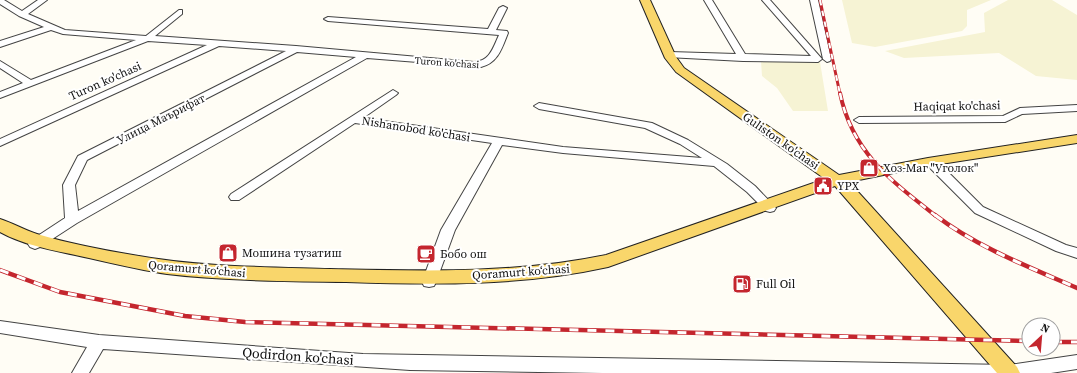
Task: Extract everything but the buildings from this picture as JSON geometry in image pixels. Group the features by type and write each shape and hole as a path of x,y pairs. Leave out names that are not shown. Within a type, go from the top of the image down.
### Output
{"main road":[{"name":"Guliston ko'chasi","path":"645,0 677,67 685,75 840,182 1009,372"},
{"name":"Qoramurt koʻchasi","path":"0,230 37,243 134,266 187,273 255,278 430,280 532,278 593,269 669,246 768,206 840,182 920,163 1076,142"},
{"name":"Qoramurt koʻchasi","path":"840,182 1076,142"},
{"name":"Qoramurt koʻchasi","path":"0,225 37,243"}],"street":[{"path":"22,14 44,0"},
{"path":"708,0 743,58"},
{"path":"766,0 823,59"},
{"path":"814,0 823,59"},
{"name":"Turon ko'chasi","path":"0,1 22,14 63,32 221,43 483,65 490,62 504,33 491,32"},
{"path":"328,19 491,32 503,8"},
{"path":"0,95 148,38 179,12"},
{"path":"0,44 51,27"},
{"name":"Turon ko'chasi","path":"0,143 221,43"},
{"name":"Улица Маърифат","path":"72,220 69,185 82,158 296,49"},
{"path":"37,243 72,220 366,55"},
{"path":"670,55 823,59"},
{"path":"0,64 30,83"},
{"path":"353,120 393,93"},
{"path":"539,106 648,125 684,142 716,163 751,189 768,206"},
{"name":"Haqiqat ko'chasi","path":"859,120 1005,119 1020,111 1077,108"},
{"name":"Nishanobod ko'chasi","path":"235,197 353,120 563,150 716,163"},
{"path":"430,280 448,230 499,141"},
{"path":"935,166 979,210 1061,248 1077,253"},
{"name":"Qodirdon ko'chasi","path":"0,327 99,342 362,361 409,368 1009,372 1077,362"},
{"path":"80,373 99,342"}],"shaded area":[{"path":"842,0 991,0 967,10 967,26 962,31 875,47 852,43"},
{"path":"1008,0 1052,0 1077,15 1077,80 1036,76 999,53 904,58 885,51 985,32 984,13"},
{"path":"761,61 820,62 828,111 793,111 777,88 762,76"}],"railway":[{"path":"820,0 840,94"},
{"path":"840,93 846,114 864,149 889,177 936,216"},
{"path":"935,215 986,247 1077,288"},
{"path":"0,270 60,292 185,316 245,322 1021,341"},
{"path":"1061,342 1077,342"}],"place":[{"name":"Хоз-Маг \"Уголок\"","path":"869,168"},
{"name":"YPX","path":"823,186"},
{"name":"Мошина тузатиш","path":"228,253"},
{"name":"Бобо ош","path":"426,254"},
{"name":"Full Oil","path":"742,284"}]}
